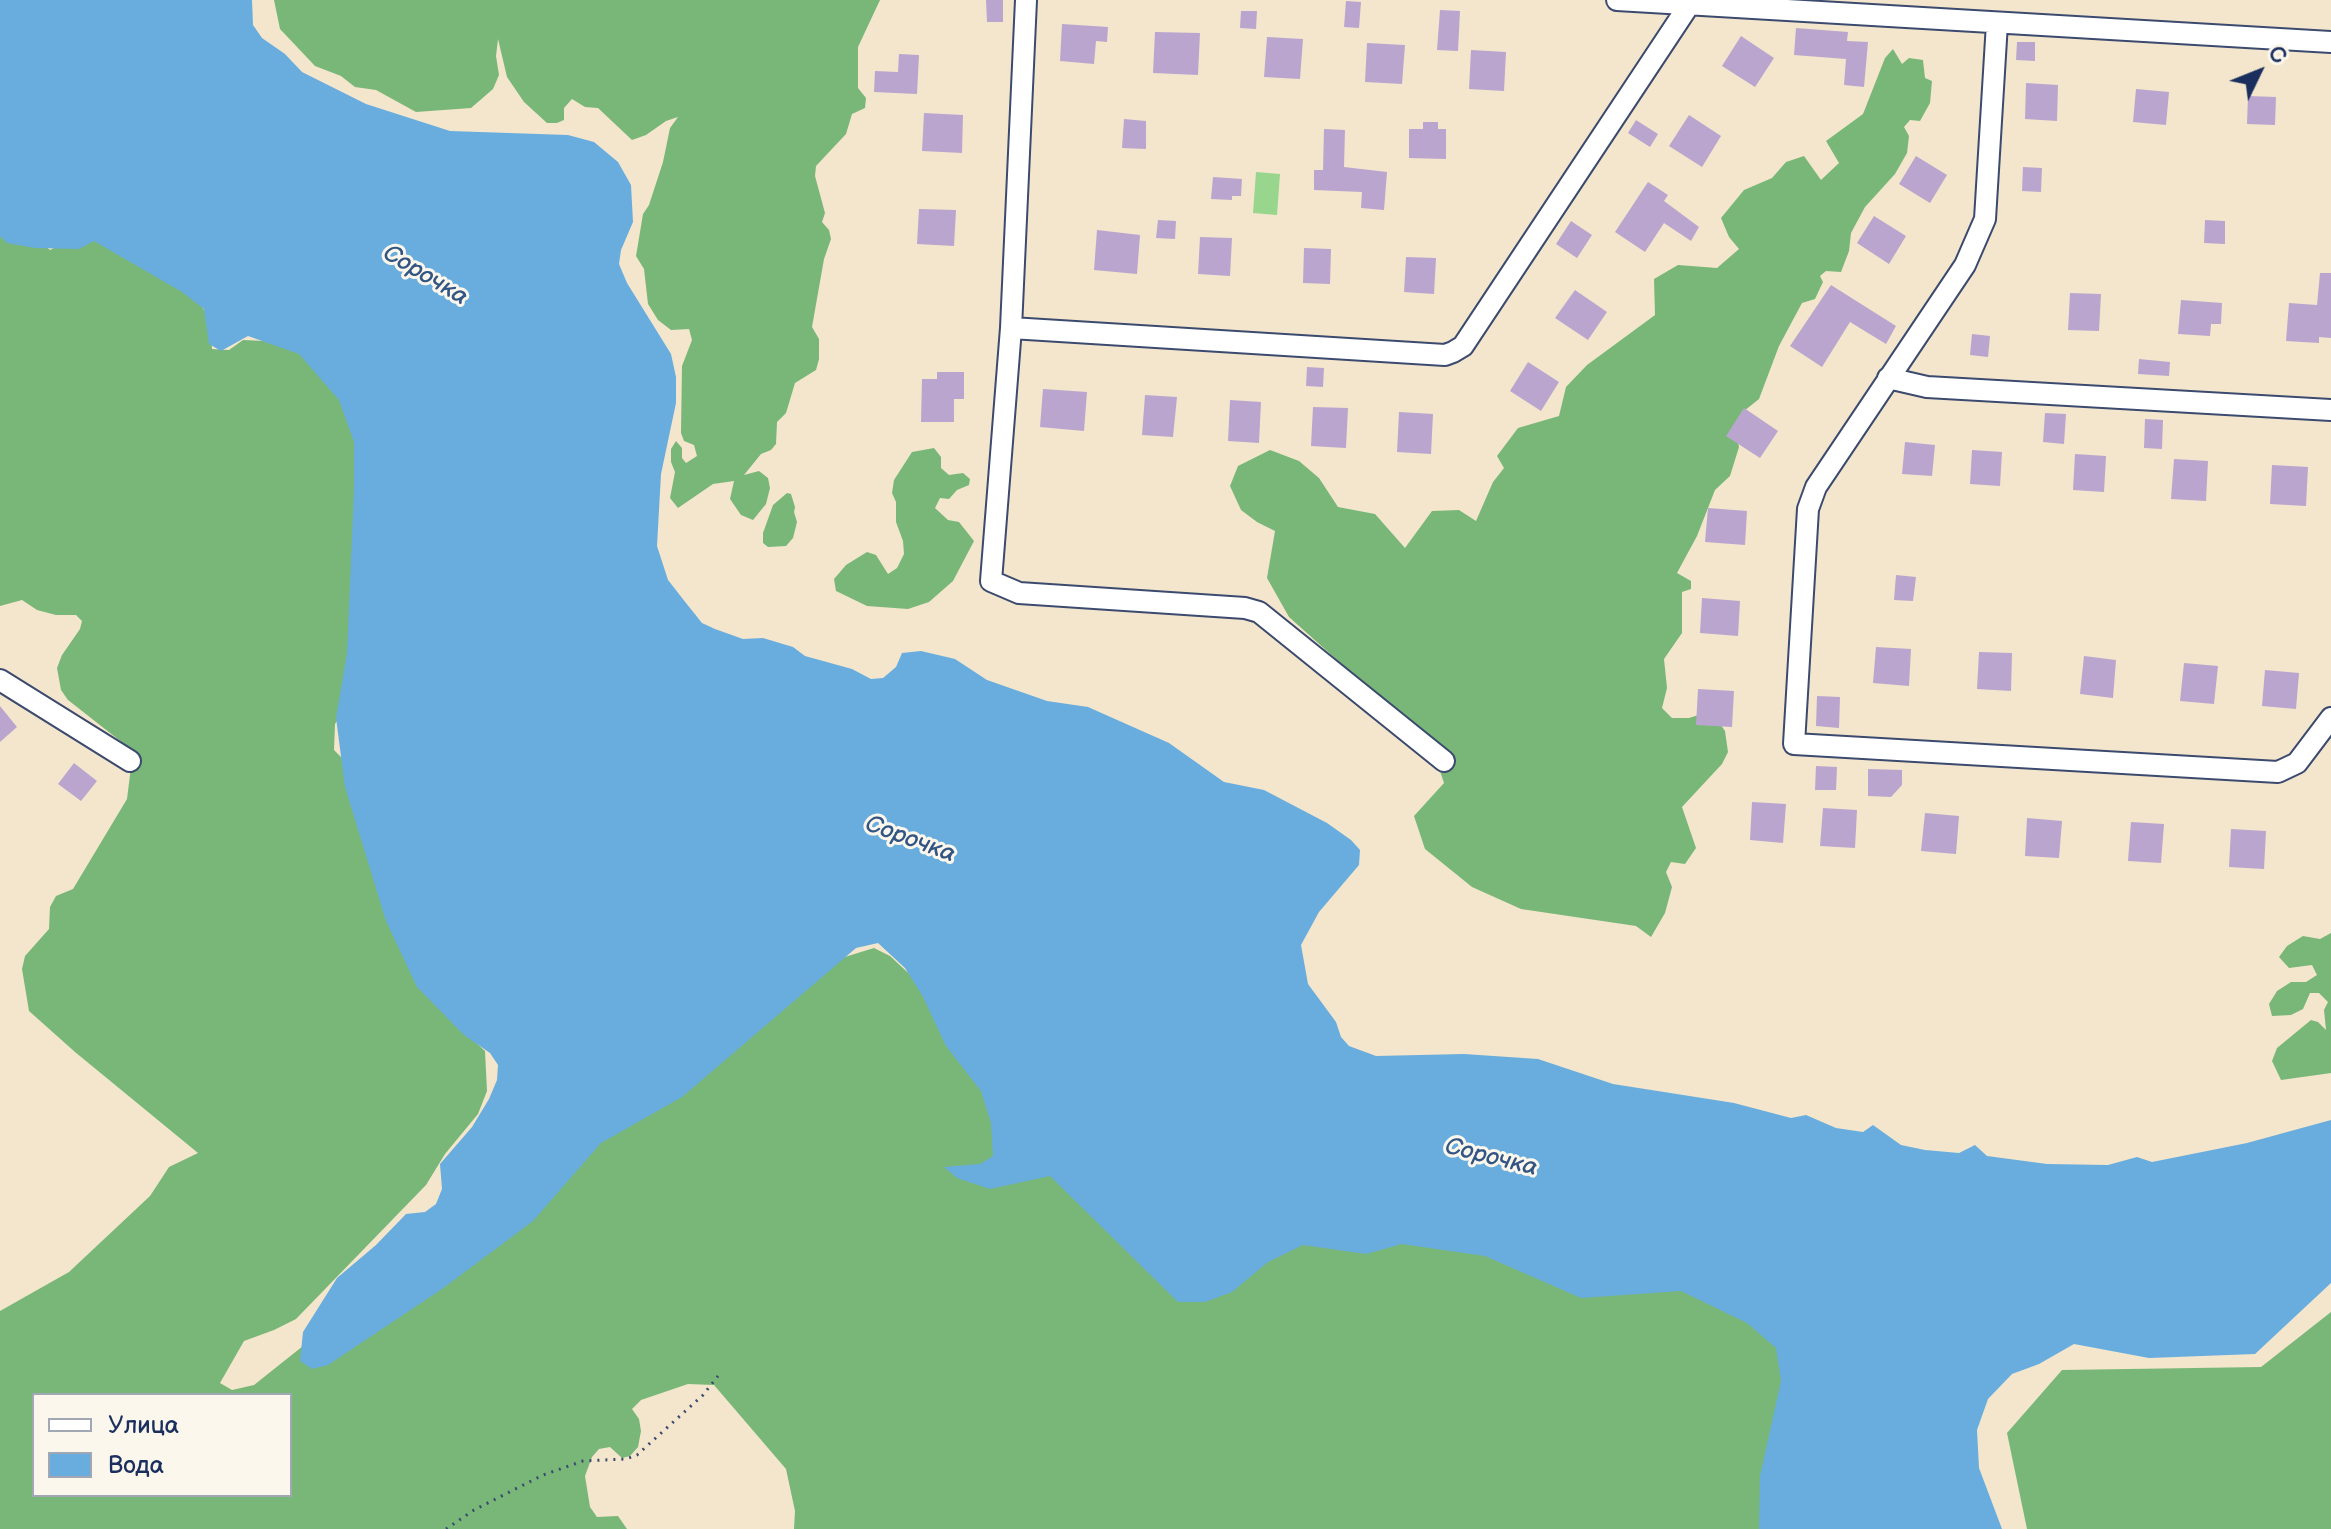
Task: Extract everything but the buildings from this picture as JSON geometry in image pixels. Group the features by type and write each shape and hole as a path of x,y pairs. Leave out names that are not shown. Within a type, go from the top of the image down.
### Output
{"street":[{"path":"1026,0 1011,328 991,581 1019,593 1245,608 1259,612 1444,761"},
{"path":"1617,0 2331,42"},
{"path":"1011,328 1445,355 1453,352 1463,346 1689,2"},
{"path":"1997,23 1985,219 1965,265 1816,487 1808,509 1794,744 2278,772 2297,763 2331,718"},
{"path":"1888,378 1927,387 2331,410"},
{"path":"0,680 130,761"}],"path":[{"path":"446,1529 474,1510 543,1475 583,1461 626,1459 637,1455 703,1395 718,1376"}],"green space":[{"path":"274,0 880,0 858,47 858,88 866,98 865,108 852,114 846,134 816,166 815,176 825,213 822,222 829,230 831,239 824,259 812,327 819,339 819,359 816,370 795,383 786,413 777,422 776,444 761,454 744,475 759,471 768,478 770,488 766,504 753,520 741,515 730,499 734,481 713,484 678,508 670,498 675,472 671,449 676,441 682,448 682,458 686,463 697,456 694,445 684,441 681,433 682,366 692,340 689,329 671,330 658,320 648,304 644,269 636,256 643,214 663,162 670,128 678,117 632,140 598,108 585,107 572,99 564,108 564,120 547,123 524,102 507,77 498,39 496,56 499,75 493,89 471,108 416,112 376,90 355,87 341,76 315,66 280,29"},
{"path":"1893,49 1902,64 1909,58 1923,60 1925,78 1932,81 1930,103 1920,121 1910,120 1904,127 1909,136 1907,153 1895,174 1865,207 1851,233 1849,251 1841,272 1826,271 1820,276 1823,282 1815,299 1802,303 1779,346 1759,399 1744,411 1736,432 1739,447 1730,476 1715,490 1697,536 1677,573 1691,581 1691,589 1682,592 1682,633 1664,659 1667,688 1662,708 1672,718 1689,718 1705,713 1716,718 1725,731 1728,752 1722,764 1682,807 1696,848 1685,864 1671,862 1666,872 1672,887 1665,913 1651,937 1636,926 1521,909 1472,887 1425,849 1414,816 1444,783 1431,744 1289,617 1267,578 1275,531 1241,510 1230,486 1238,466 1270,450 1299,461 1319,478 1338,507 1375,514 1405,548 1432,511 1459,510 1476,521 1493,482 1504,468 1497,456 1518,428 1559,416 1566,387 1587,365 1655,315 1654,279 1678,265 1717,268 1739,249 1729,237 1721,218 1744,190 1772,178 1786,162 1804,156 1821,180 1839,163 1826,141 1863,114 1885,58"},
{"path":"1256,172 1280,174 1277,215 1253,213"},
{"path":"96,228 196,298 211,320 212,349 229,350 243,340 288,342 322,364 363,443 349,701 335,724 334,750 347,763 467,1034 485,1051 487,1091 478,1114 445,1154 426,1185 296,1319 244,1341 220,1383 232,1390 254,1385 313,1338 592,1142 822,964 874,948 890,956 917,981 956,1033 1017,1162 1285,1225 1654,1277 1785,1341 1773,1529 794,1529 795,1511 786,1469 714,1385 688,1384 641,1400 632,1409 639,1419 641,1431 638,1447 630,1456 622,1458 610,1447 599,1449 592,1457 585,1476 590,1507 597,1517 618,1516 627,1529 0,1529 0,1311 69,1272 150,1196 169,1167 198,1153 29,1011 22,969 25,956 49,929 50,907 56,896 73,889 127,799 133,751 68,700 61,690 57,668 82,621 76,615 56,615 37,610 22,600 0,606 0,232 36,239 50,250"},
{"path":"934,448 941,457 941,468 949,475 963,473 970,479 969,485 957,490 949,499 940,498 935,508 948,520 959,522 974,541 953,581 929,602 908,609 867,606 836,591 834,579 846,565 867,552 876,555 888,574 897,568 904,554 892,493 894,480 912,452"},
{"path":"787,493 791,494 797,522 793,538 786,546 768,547 763,543 763,533 773,505"},
{"path":"2331,933 2331,1073 2281,1080 2272,1061 2277,1048 2311,1020 2326,1030 2324,1010 2328,1002 2319,993 2310,993 2303,1009 2291,1015 2272,1016 2269,1004 2277,991 2291,982 2306,982 2317,975 2312,965 2289,968 2279,957 2287,946 2303,936 2320,939"},
{"path":"2331,1312 2331,1529 2027,1529 2007,1433 2062,1370 2261,1367"}],"water":[{"name":"Сорочка","path":"0,0 252,0 253,25 262,38 285,54 302,72 366,104 450,131 568,135 594,142 618,162 631,185 633,222 621,250 619,264 627,283 671,354 676,377 676,403 661,474 657,546 668,580 702,623 743,639 763,638 793,647 805,656 852,669 871,679 883,678 896,667 902,653 921,651 955,659 987,680 1047,701 1088,707 1169,743 1224,782 1264,790 1327,823 1360,850 1359,865 1319,912 1301,945 1308,984 1349,1046 1376,1056 1464,1054 1538,1059 1613,1084 1734,1103 1791,1118 1806,1115 1836,1128 1863,1132 1873,1125 1901,1145 1925,1150 1959,1153 1975,1145 1987,1156 2047,1164 2108,1165 2137,1157 2152,1162 2247,1143 2331,1120 2331,1283 2255,1354 2149,1358 2074,1344 2039,1364 2012,1374 1988,1399 1977,1430 1979,1468 2002,1529 1759,1529 1760,1476 1781,1381 1776,1348 1747,1323 1681,1291 1581,1298 1485,1256 1402,1244 1366,1254 1303,1245 1268,1262 1232,1292 1205,1302 1178,1302 1050,1176 990,1189 957,1178 944,1167 980,1164 993,1156 991,1123 981,1091 946,1046 922,995 905,968 878,943 856,948 682,1097 601,1143 533,1221 442,1289 328,1365 312,1369 300,1361 303,1332 337,1278 406,1214 425,1212 436,1204 442,1189 440,1164 472,1127 489,1099 497,1080 498,1065 490,1053 464,1035 417,987 386,921 345,787 336,718 347,654 354,442 339,400 299,354 248,336 221,351 209,344 204,309 182,292 94,241 79,249 35,248 7,243 0,236"}]}
